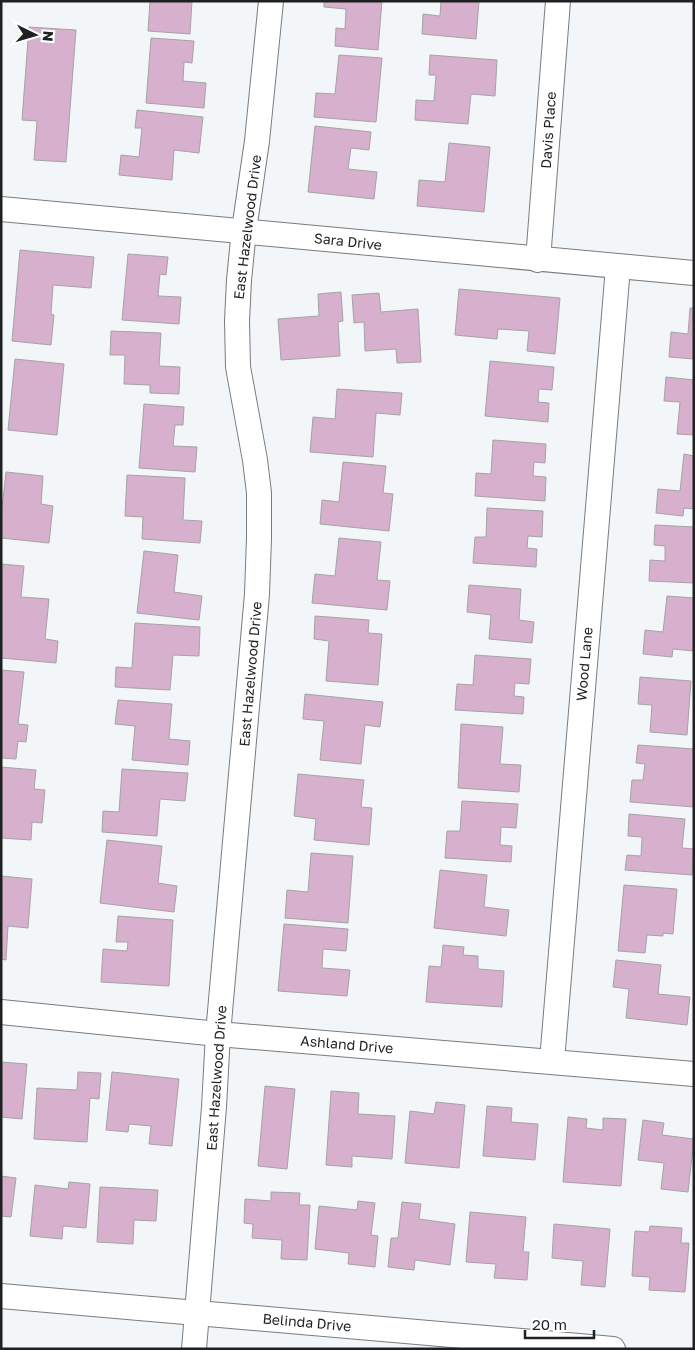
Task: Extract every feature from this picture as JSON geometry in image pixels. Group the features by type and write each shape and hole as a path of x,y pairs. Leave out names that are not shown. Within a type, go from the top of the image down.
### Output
{"street":[{"name":"East Hazelwood Drive","path":"194,1349 214,1107 218,1034 257,594 259,493 238,367 237,321 244,230 256,150 272,1"},
{"name":"Davis Place","path":"538,260 558,1"},
{"name":"Sara Drive","path":"1,209 694,273"},
{"name":"Wood Lane","path":"552,1061 618,266"},
{"name":"Ashland Drive","path":"1,1012 218,1034 694,1074"},
{"name":"Belinda Drive","path":"1,1296 613,1349"}],"building":[{"path":"150,1 192,1 190,34 148,31"},
{"path":"324,1 382,1 378,50 335,46 336,28 345,29 346,9 324,7"},
{"path":"441,1 479,1 476,39 422,34 423,14 440,16"},
{"path":"29,27 76,30 66,162 34,160 37,121 22,120"},
{"path":"151,38 194,41 192,63 184,62 183,81 206,83 204,108 146,103"},
{"path":"339,55 382,58 376,122 314,117 316,93 335,94"},
{"path":"430,55 497,60 495,96 471,94 468,124 415,120 416,100 434,101 436,75 429,75"},
{"path":"137,110 203,117 199,153 174,150 172,180 119,175 121,155 139,157 142,128 135,128"},
{"path":"315,126 371,132 369,150 351,148 348,169 377,172 374,199 308,192"},
{"path":"449,143 490,147 484,212 417,206 419,180 445,182"},
{"path":"20,250 94,257 91,288 53,285 51,314 54,315 51,345 12,341"},
{"path":"128,254 168,257 166,275 160,274 158,296 181,297 179,324 122,320"},
{"path":"459,289 560,298 555,354 527,351 529,331 498,329 497,339 455,335"},
{"path":"341,292 343,321 338,322 340,356 281,360 278,319 319,316 318,294"},
{"path":"379,293 381,312 418,309 421,362 397,363 396,349 365,351 364,322 354,323 352,295"},
{"path":"690,308 694,308 694,359 669,357 671,332 688,334"},
{"path":"111,331 161,333 159,366 180,367 179,394 150,393 150,385 124,384 125,355 110,355"},
{"path":"15,359 64,364 57,435 8,430"},
{"path":"490,361 554,367 552,390 539,389 538,402 549,403 548,422 485,416"},
{"path":"666,377 694,380 694,435 677,434 680,402 664,401"},
{"path":"337,389 402,393 400,415 376,413 373,457 310,452 313,417 335,419"},
{"path":"144,404 184,407 183,425 175,425 173,446 197,447 195,472 139,468"},
{"path":"493,440 546,444 545,463 534,462 533,476 546,477 545,501 475,496 476,473 491,474"},
{"path":"684,454 694,456 694,509 684,508 683,516 656,513 658,489 680,491"},
{"path":"343,462 386,466 383,493 393,494 389,531 320,524 322,500 339,502"},
{"path":"6,472 43,476 41,504 53,506 49,543 1,538 1,517"},
{"path":"127,475 185,478 183,520 202,521 200,543 142,539 143,517 125,516"},
{"path":"487,508 543,511 542,537 528,536 527,548 537,549 536,567 473,563 475,537 486,537"},
{"path":"655,525 694,527 694,583 649,581 650,560 665,561 665,546 654,545"},
{"path":"339,538 381,542 377,580 390,581 387,610 312,603 315,574 335,576"},
{"path":"144,551 178,555 174,592 202,596 199,620 137,613"},
{"path":"1,564 24,566 21,597 49,599 45,639 58,641 56,663 1,658"},
{"path":"469,585 521,589 519,620 534,622 532,643 489,639 491,615 467,612"},
{"path":"667,596 694,598 694,651 673,649 672,657 643,654 645,630 663,632"},
{"path":"315,616 369,620 368,633 382,634 378,685 326,681 329,641 314,639"},
{"path":"135,623 200,627 199,656 173,655 170,690 115,687 116,667 132,668"},
{"path":"475,655 531,659 529,684 515,683 514,696 524,697 523,714 455,710 457,684 473,685"},
{"path":"1,670 24,672 18,724 28,725 26,742 18,741 16,759 1,758"},
{"path":"640,677 691,681 687,735 650,732 652,705 638,704"},
{"path":"305,694 383,702 380,727 365,725 361,764 320,760 324,721 303,719"},
{"path":"118,700 172,704 169,739 190,741 188,765 132,760 135,726 115,724"},
{"path":"461,724 503,727 500,764 521,765 519,792 458,788"},
{"path":"638,745 694,749 694,807 630,802 632,780 643,780 645,764 636,763"},
{"path":"1,767 36,770 34,789 45,790 42,823 32,822 31,840 1,838"},
{"path":"122,769 188,773 185,801 160,799 157,836 102,832 103,811 119,812"},
{"path":"298,774 364,780 361,807 372,808 369,845 314,840 316,819 294,816"},
{"path":"462,801 518,804 516,828 501,827 500,845 512,846 511,862 445,858 447,831 460,831"},
{"path":"629,814 685,819 682,848 694,849 692,875 625,870 627,855 641,856 642,837 628,836"},
{"path":"107,840 162,846 158,883 177,886 174,912 100,903"},
{"path":"311,853 353,856 348,923 285,918 287,890 308,892"},
{"path":"440,870 487,875 484,907 509,910 506,936 434,928"},
{"path":"1,876 32,879 28,928 8,926 6,960 1,959"},
{"path":"624,885 677,889 673,934 663,933 663,936 647,935 645,953 618,951"},
{"path":"118,916 173,920 169,986 101,982 103,949 127,951 128,942 116,942"},
{"path":"284,924 348,929 346,951 323,949 322,968 350,970 347,996 278,991"},
{"path":"443,945 464,947 463,955 478,956 478,969 504,971 502,1007 426,1002 429,966 441,967"},
{"path":"616,960 661,965 658,994 690,997 687,1025 626,1018 629,989 613,987"},
{"path":"1,1062 27,1064 22,1119 1,1117"},
{"path":"78,1072 101,1073 99,1099 90,1098 87,1142 34,1139 37,1088 77,1090"},
{"path":"112,1072 179,1079 172,1146 149,1144 151,1126 129,1124 128,1132 106,1130"},
{"path":"265,1086 295,1089 287,1169 258,1166"},
{"path":"331,1091 359,1093 358,1114 395,1116 392,1159 352,1156 352,1167 326,1165"},
{"path":"436,1102 465,1105 459,1168 405,1163 410,1111 434,1114"},
{"path":"487,1106 512,1108 511,1122 538,1124 535,1160 483,1156"},
{"path":"568,1117 587,1119 586,1128 603,1130 603,1118 626,1119 621,1186 563,1182"},
{"path":"643,1120 664,1123 662,1135 694,1139 688,1192 661,1189 664,1163 638,1160"},
{"path":"1,1176 16,1178 11,1217 1,1216"},
{"path":"69,1182 90,1184 86,1228 63,1226 62,1239 30,1236 35,1185 68,1189"},
{"path":"100,1187 158,1190 156,1221 134,1220 133,1244 97,1242"},
{"path":"271,1192 300,1193 299,1205 310,1205 307,1260 281,1259 282,1240 252,1238 253,1224 244,1223 245,1199 271,1201"},
{"path":"358,1201 375,1203 371,1235 378,1236 375,1267 348,1264 349,1253 315,1249 319,1206 357,1210"},
{"path":"402,1202 421,1204 419,1219 455,1224 450,1265 415,1260 414,1270 388,1267 391,1238 398,1238"},
{"path":"470,1212 526,1217 523,1252 529,1252 527,1280 494,1278 496,1264 466,1262"},
{"path":"554,1224 610,1229 605,1287 581,1285 583,1261 552,1258"},
{"path":"650,1226 682,1228 681,1243 689,1243 685,1292 649,1290 650,1277 632,1276 635,1231 649,1232"}]}
